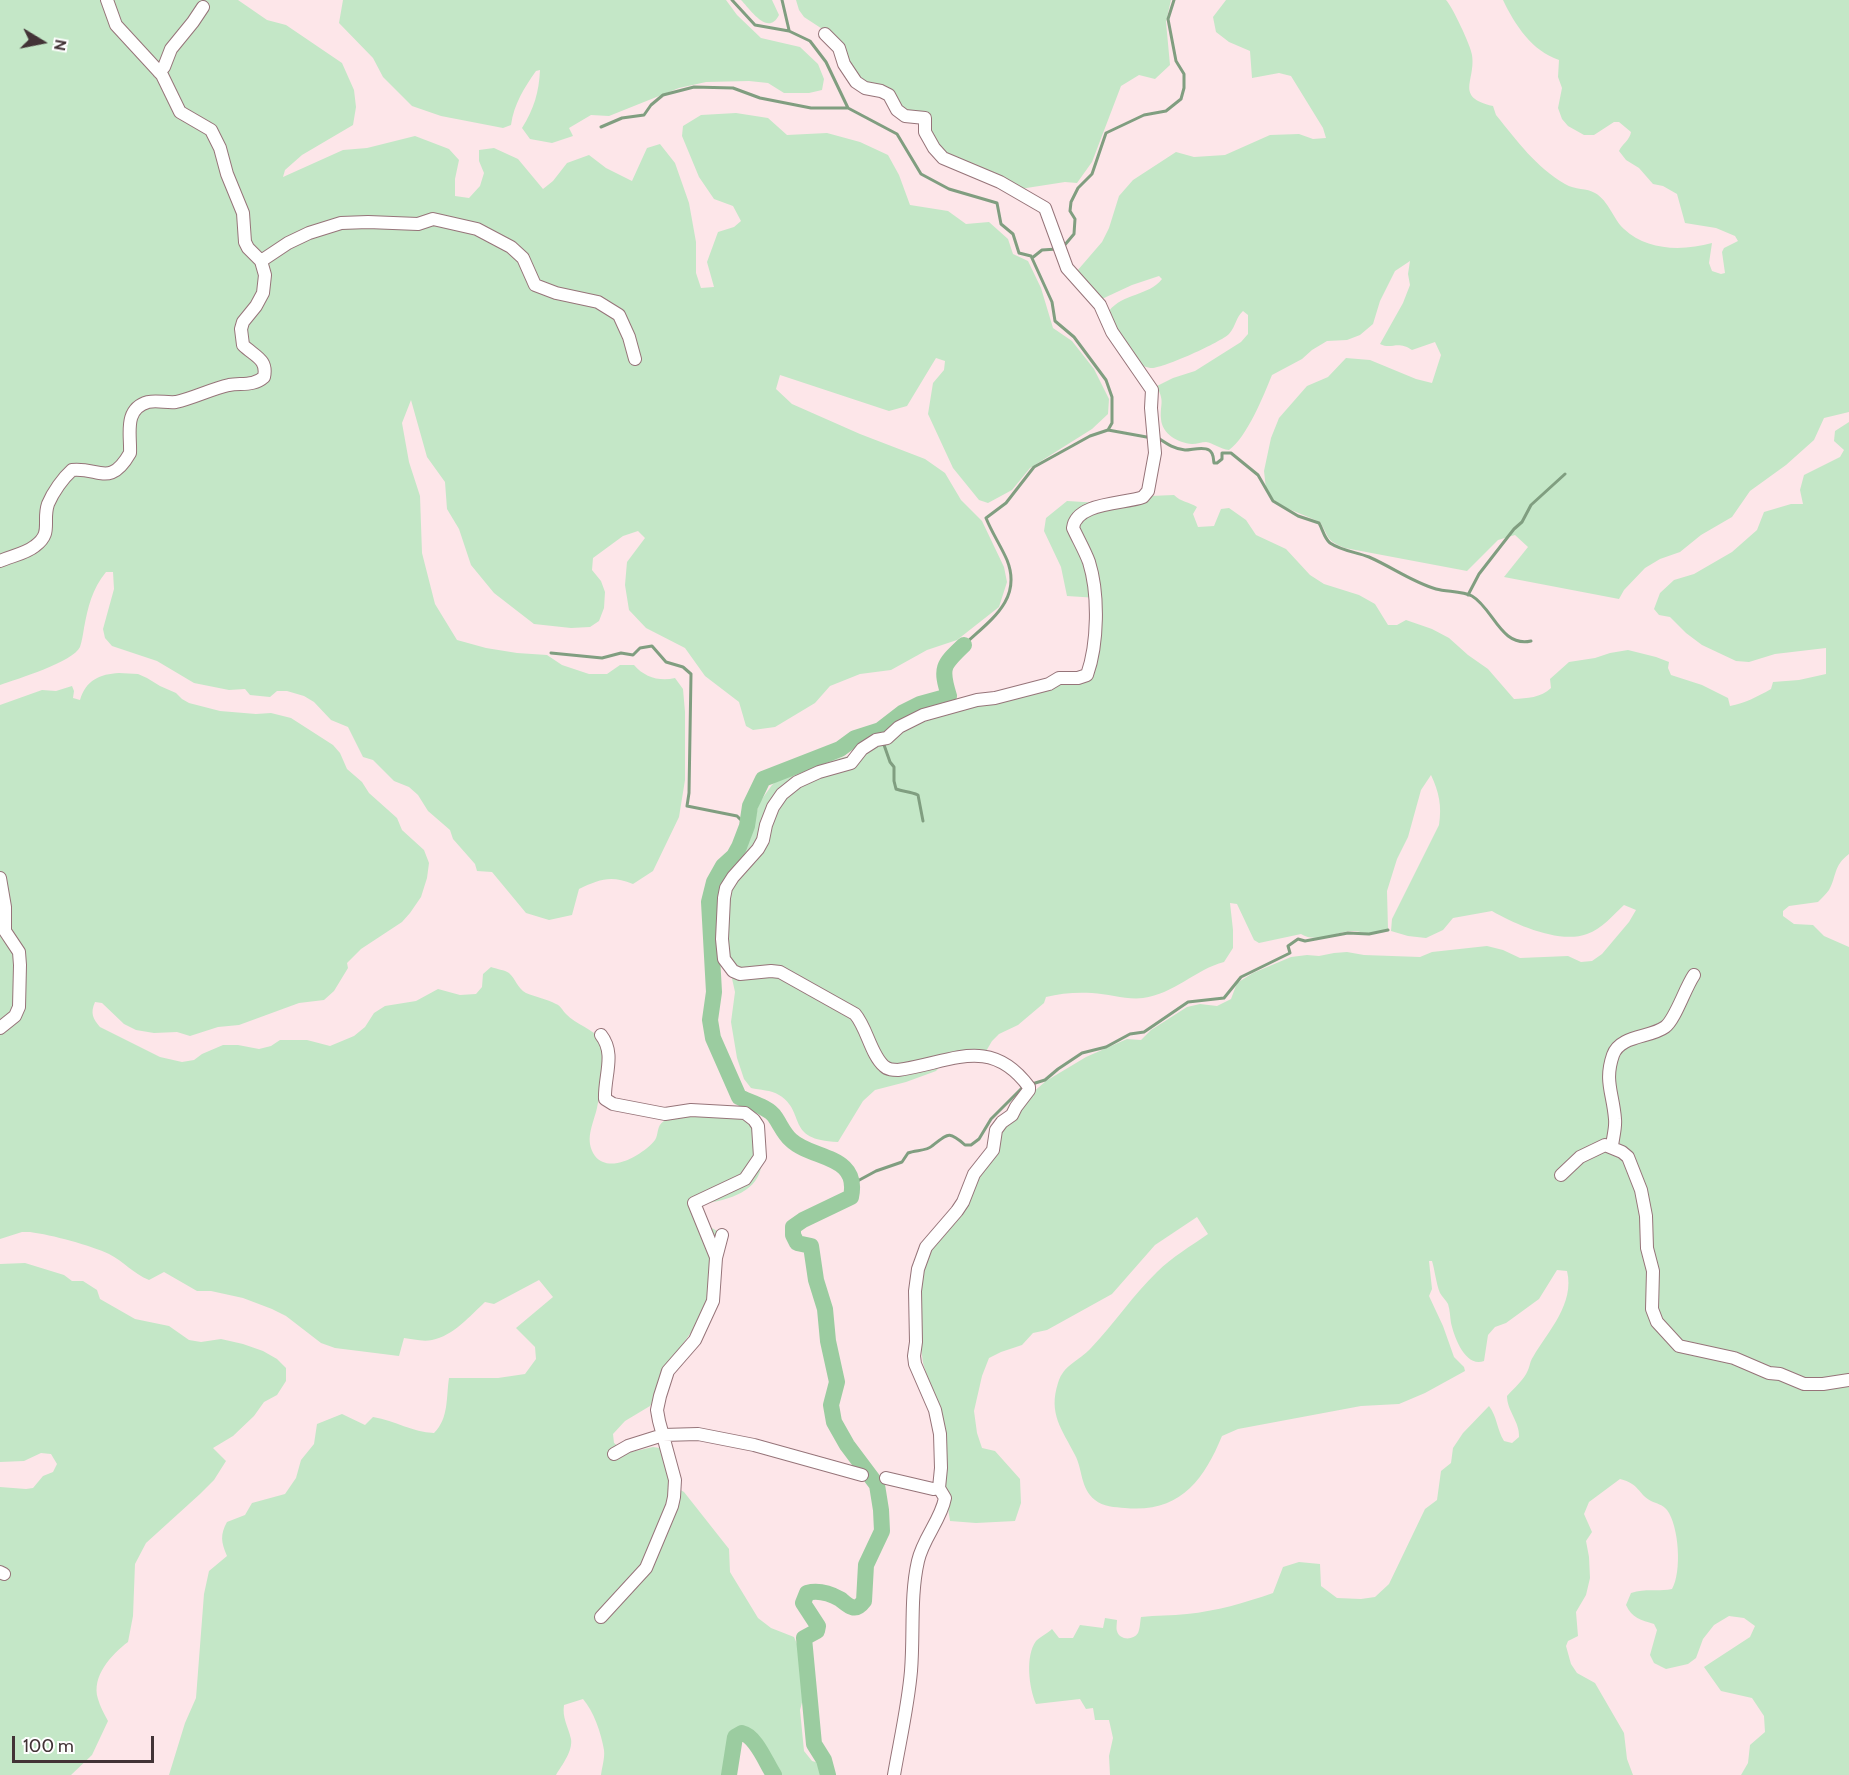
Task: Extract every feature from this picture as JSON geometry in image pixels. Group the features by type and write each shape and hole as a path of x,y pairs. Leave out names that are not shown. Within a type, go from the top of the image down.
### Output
{"street":[{"path":"0,561 33,548 41,541 46,533 48,505 65,476 72,470 105,475 112,473 120,466 130,453 128,428 130,420 144,404 150,401 174,402 228,385 254,384 264,377 263,362 243,345 241,329 262,293 265,275 261,261 245,242 241,204 230,184 216,138 205,125 180,112 159,72 116,26 107,0"},
{"path":"159,72 164,67 171,49 203,7"},
{"path":"825,34 838,48 844,64 856,82 865,88 889,95 897,110 905,116 925,118 925,132 943,158 1000,182 1045,208 1067,268 1100,305 1112,332 1152,390 1151,408 1155,453 1148,491 1143,497 1090,509 1073,523 1073,528 1089,562 1095,598 1096,632 1087,675 1078,678 1066,676 1049,684 923,715 899,727 887,738 876,740 862,749 851,763 832,767 797,782 782,794 773,807 765,825 763,840 733,877 726,888 724,898 722,939 724,959 728,966 740,974 780,972 855,1014 863,1024 883,1066 898,1070 963,1056 993,1057 1004,1063 1029,1087 1012,1115 996,1130 993,1150 974,1174 957,1211 926,1247 918,1269 915,1291 914,1356 915,1364 935,1410 940,1434 939,1488 945,1498 943,1508 926,1538 918,1562 911,1670 894,1775"},
{"path":"261,261 288,243 309,233 341,223 418,224 433,219 477,230 511,247 523,258 535,285 556,293 598,302 619,315 629,337 635,359"},
{"path":"0,878 5,907 5,931 19,952 20,965 18,1011 0,1028"},
{"path":"1612,1146 1616,1121 1609,1093 1609,1074 1614,1053 1617,1048 1629,1040 1658,1031 1671,1021 1678,1002 1694,975"},
{"path":"601,1035 609,1051 605,1099 613,1104 665,1114 691,1110 745,1113 758,1126 760,1157 745,1179 694,1203 716,1258"},
{"path":"1561,1175 1580,1157 1605,1145 1612,1146 1628,1157 1641,1190 1646,1216 1647,1248 1653,1271 1652,1309 1657,1322 1680,1346 1734,1358 1804,1384 1849,1380"},
{"path":"601,1617 646,1568 675,1497 675,1480 657,1410 668,1371 695,1340 708,1312 715,1291 716,1258 722,1235"},
{"path":"614,1454 628,1446 663,1435 687,1433 718,1436 803,1457 862,1475"},
{"path":"886,1478 933,1489 939,1488"}],"green space":[{"path":"0,0 238,0 267,20 286,25 342,63 354,90 356,107 353,125 302,155 285,170 283,177 343,150 367,148 415,136 449,149 459,160 455,179 455,196 469,198 480,186 484,173 479,161 479,150 494,148 518,159 543,189 553,181 567,163 589,155 606,168 632,181 647,148 660,144 675,163 689,203 696,242 696,273 701,288 714,287 707,262 718,232 734,227 741,221 733,206 714,199 699,177 682,136 683,126 701,115 736,113 768,118 787,135 827,133 860,142 888,155 899,175 910,205 948,211 966,224 989,222 1008,239 1013,254 1028,261 1041,288 1053,328 1072,341 1094,369 1109,399 1108,414 1092,429 1030,468 1012,490 988,503 979,500 953,468 928,414 933,383 944,370 945,361 936,358 907,406 889,411 780,375 776,389 792,404 925,459 945,473 961,500 982,521 1004,567 1007,582 999,607 957,640 927,650 891,670 860,674 830,686 815,703 775,727 753,730 746,726 739,702 705,676 685,648 646,628 629,610 625,585 627,562 645,538 638,531 623,536 593,558 592,570 601,581 605,592 604,608 599,621 590,627 571,628 534,624 494,593 471,565 459,529 447,509 445,482 427,457 411,400 402,423 409,462 420,496 422,553 435,604 457,640 486,648 547,655 562,665 589,674 607,674 620,665 634,665 653,678 675,678 683,689 685,780 679,817 653,871 633,884 606,879 579,889 572,915 549,920 526,913 492,872 477,871 475,864 453,839 450,830 428,811 418,795 409,787 394,781 373,760 363,757 348,727 331,720 314,702 287,691 277,691 270,697 250,695 245,689 229,690 194,683 157,661 112,646 105,638 103,629 114,589 113,572 106,572 91,598 81,645 75,653 44,669 0,685"},
{"path":"343,0 726,0 737,15 761,38 800,47 818,64 824,79 822,90 809,93 784,93 768,83 749,81 706,82 679,88 609,116 591,115 569,128 573,136 552,143 530,139 522,128 535,100 540,70 536,71 520,97 511,125 503,128 441,116 412,106 383,77 373,58 339,23"},
{"path":"741,0 772,0 779,15 775,21 765,22 754,15"},
{"path":"796,0 1171,0 1166,22 1170,65 1155,79 1139,75 1121,86 1092,162 1077,183 1065,182 1020,189 945,153 912,113 859,80 833,36 804,17"},
{"path":"1226,0 1446,0 1471,50 1470,93 1481,102 1493,106 1496,115 1536,162 1565,184 1592,191 1600,196 1624,229 1643,242 1677,248 1712,243 1709,263 1712,271 1721,274 1725,273 1722,252 1724,248 1738,241 1735,236 1716,228 1685,223 1677,194 1663,186 1653,184 1619,151 1631,132 1619,122 1614,122 1594,135 1584,135 1568,126 1562,119 1558,108 1562,88 1558,77 1559,60 1549,56 1525,36 1503,0 1849,0 1849,412 1824,418 1814,440 1786,465 1750,491 1732,517 1701,535 1680,552 1660,559 1645,568 1624,590 1619,599 1504,577 1528,547 1515,535 1498,540 1467,571 1345,548 1331,540 1320,522 1284,507 1274,500 1266,489 1264,471 1271,438 1279,418 1307,386 1328,377 1346,358 1370,360 1416,379 1432,383 1441,355 1435,342 1412,350 1398,345 1380,344 1403,303 1410,285 1408,274 1410,261 1395,271 1380,301 1373,324 1360,335 1347,340 1327,341 1302,359 1272,375 1248,426 1229,450 1206,442 1194,444 1176,440 1162,424 1162,400 1157,386 1195,371 1241,342 1248,334 1248,315 1243,311 1229,334 1215,343 1168,364 1147,367 1139,364 1130,354 1109,311 1121,301 1157,285 1162,279 1159,276 1099,298 1077,271 1102,242 1119,196 1133,180 1176,152 1194,157 1225,155 1270,135 1299,134 1313,139 1326,138 1323,128 1291,76 1279,73 1252,78 1250,51 1229,42 1216,32 1213,17"},
{"path":"1849,422 1849,854 1838,867 1829,890 1818,902 1789,906 1783,911 1783,916 1794,924 1813,925 1824,936 1849,947 1849,1775 1741,1775 1748,1763 1750,1745 1765,1732 1764,1716 1752,1698 1721,1691 1704,1667 1750,1637 1755,1626 1744,1618 1729,1616 1714,1625 1703,1639 1696,1658 1688,1664 1666,1669 1654,1663 1650,1655 1657,1630 1654,1624 1634,1616 1626,1605 1631,1593 1672,1589 1678,1561 1674,1527 1665,1508 1646,1498 1631,1483 1620,1479 1589,1502 1584,1514 1592,1532 1586,1541 1590,1578 1586,1595 1576,1612 1578,1636 1568,1641 1566,1646 1571,1664 1577,1673 1595,1683 1624,1733 1627,1759 1633,1775 1110,1775 1109,1756 1113,1738 1109,1720 1095,1720 1093,1708 1086,1709 1080,1699 1036,1704 1029,1663 1036,1641 1052,1629 1059,1638 1073,1638 1080,1625 1103,1628 1105,1618 1117,1620 1117,1630 1120,1636 1133,1637 1139,1631 1141,1617 1209,1611 1273,1593 1283,1567 1299,1562 1320,1564 1321,1586 1337,1598 1375,1597 1389,1584 1425,1509 1437,1500 1441,1471 1451,1463 1453,1448 1463,1433 1489,1406 1504,1441 1512,1443 1519,1437 1518,1426 1509,1407 1507,1396 1524,1377 1532,1359 1559,1317 1567,1295 1567,1271 1557,1270 1539,1299 1506,1323 1495,1327 1488,1335 1484,1361 1477,1362 1466,1355 1458,1343 1451,1323 1448,1304 1440,1293 1432,1261 1429,1261 1432,1289 1429,1296 1454,1357 1465,1371 1399,1404 1361,1406 1238,1429 1222,1436 1215,1453 1197,1480 1174,1500 1144,1508 1105,1505 1095,1500 1087,1490 1078,1461 1061,1429 1055,1404 1058,1383 1064,1371 1091,1348 1157,1272 1208,1234 1197,1217 1155,1245 1112,1294 1047,1330 1033,1333 1022,1345 989,1358 982,1376 974,1411 977,1433 982,1448 995,1451 1020,1479 1021,1503 1015,1521 976,1523 950,1521 944,1483 942,1423 923,1363 920,1340 918,1292 928,1251 1001,1133 1032,1093 1046,1081 1086,1057 1127,1039 1141,1040 1151,1030 1187,1007 1200,1004 1217,1006 1231,999 1237,983 1253,973 1291,957 1307,955 1319,956 1347,952 1364,955 1420,957 1432,952 1487,946 1520,958 1568,956 1581,962 1592,961 1602,954 1636,910 1624,905 1598,929 1576,936 1551,935 1513,922 1492,911 1453,918 1443,930 1426,938 1391,931 1392,919 1439,825 1439,799 1431,775 1421,790 1408,837 1397,859 1387,891 1388,929 1371,933 1347,932 1314,938 1301,934 1259,943 1254,940 1237,904 1230,903 1233,948 1224,962 1154,996 1131,998 1081,993 1046,997 1044,1003 1018,1025 999,1034 985,1053 950,1055 936,1071 875,1090 863,1101 838,1142 821,1140 803,1131 792,1109 779,1095 751,1088 744,1079 737,1058 731,1022 735,992 727,956 722,890 750,840 759,803 782,775 807,766 869,751 919,720 1064,681 1085,679 1098,598 1067,596 1061,567 1044,531 1046,518 1067,501 1117,504 1150,496 1174,495 1197,507 1193,514 1198,527 1214,526 1221,509 1229,508 1246,520 1256,535 1286,549 1310,575 1324,584 1359,595 1375,604 1388,625 1397,625 1406,620 1449,638 1488,669 1514,699 1543,694 1551,688 1550,679 1569,662 1628,650 1669,662 1668,668 1671,675 1702,685 1728,698 1730,706 1766,692 1771,689 1773,682 1799,680 1826,674 1826,648 1775,654 1749,662 1736,661 1702,645 1670,617 1659,615 1654,609 1660,593 1674,580 1694,574 1732,552 1757,530 1764,512 1791,504 1803,504 1800,490 1804,475 1840,457 1844,450 1834,441 1835,431"},
{"path":"119,673 138,674 176,693 189,703 220,711 271,713 291,718 333,745 340,753 347,769 397,818 402,830 424,850 429,863 421,897 410,913 402,922 361,949 347,963 348,968 334,991 324,1000 299,1003 239,1025 218,1027 190,1036 177,1032 154,1033 136,1030 124,1024 102,1003 95,1002 93,1016 100,1027 160,1057 182,1062 194,1060 223,1045 259,1049 271,1046 280,1040 307,1040 330,1046 354,1036 365,1027 374,1013 385,1006 416,1001 438,989 460,995 476,994 482,987 483,974 491,967 509,973 526,993 558,1005 570,1018 594,1033 601,1041 604,1054 603,1073 590,1144 595,1156 601,1161 618,1163 635,1156 655,1140 660,1125 664,1121 677,1117 736,1115 749,1121 755,1128 760,1142 762,1162 755,1181 749,1188 733,1197 704,1204 702,1210 705,1224 717,1231 711,1293 696,1325 665,1370 657,1394 650,1406 625,1421 613,1434 614,1443 627,1453 653,1447 660,1448 670,1484 684,1492 729,1549 730,1572 758,1618 771,1628 794,1637 802,1656 806,1687 800,1710 804,1751 812,1761 819,1763 822,1775 779,1775 755,1737 745,1728 735,1736 732,1742 726,1775 601,1775 604,1756 603,1743 594,1716 583,1699 564,1705 571,1744 556,1775 169,1775 185,1723 196,1698 204,1594 209,1571 227,1556 222,1539 227,1522 245,1515 252,1503 285,1494 296,1478 301,1460 314,1444 317,1424 342,1414 365,1425 373,1417 418,1431 434,1433 445,1414 449,1378 498,1378 525,1374 536,1359 535,1347 516,1328 553,1297 539,1280 494,1304 485,1302 461,1325 440,1338 425,1341 404,1338 399,1356 335,1348 321,1343 286,1316 272,1309 243,1298 211,1291 197,1291 164,1272 149,1280 109,1254 81,1244 30,1232 22,1232 0,1239 0,705 42,690 56,691 72,686 73,698 80,700 86,687 95,679"},
{"path":"25,1263 64,1275 72,1281 83,1281 97,1290 100,1299 135,1319 169,1326 189,1340 201,1342 221,1339 243,1344 263,1351 277,1359 286,1368 286,1381 277,1395 264,1402 254,1416 233,1436 213,1448 226,1461 214,1480 146,1543 135,1564 133,1616 128,1642 104,1666 97,1682 98,1699 108,1721 92,1755 71,1775 0,1775 0,1487 33,1488 43,1476 53,1472 57,1464 51,1454 41,1453 24,1461 0,1462 0,1264"}],"waterway":[{"path":"732,0 755,25 789,31 810,41 826,62 848,108"},
{"path":"782,0 789,30"},
{"path":"1063,247 1074,234 1075,219 1070,211 1071,202 1078,188 1092,174 1106,133 1144,115 1166,111 1181,99 1184,74 1176,61 1168,19 1174,0"},
{"path":"601,127 622,118 644,115 651,105 663,95 694,87 733,88 760,98 811,108 848,108 897,134 921,174 949,189 997,203 1001,224 1013,234 1019,253 1031,256 1052,302 1055,321 1074,337 1106,380 1112,397 1112,423 1108,430 1090,436 1034,467 1006,503 986,518 1007,560 1011,574 1011,587 1007,598 993,618 964,645"},
{"path":"1032,258 1042,250 1057,249"},
{"path":"1108,430 1152,438"},
{"path":"1158,438 1181,449 1207,449 1212,453 1214,463 1222,459 1222,453 1231,453 1258,475 1273,501 1298,516 1319,523 1330,543 1344,550 1369,557 1427,586 1472,596 1512,639 1521,642 1531,641"},
{"path":"1468,595 1479,574 1522,522 1531,505 1565,474"},
{"path":"828,1775 824,1760 814,1744 804,1638 817,1631 818,1626 803,1603 807,1593 815,1592 832,1595 854,1607 864,1601 866,1565 882,1531 881,1510 877,1485 847,1445 834,1422 831,1405 837,1382 828,1341 825,1309 816,1280 811,1246 797,1243 793,1235 793,1227 851,1197 852,1183 842,1165 800,1146 789,1138 772,1113 739,1097 713,1038 710,1020 714,992 709,902 714,882 723,866 734,856 739,847 747,826 750,806 763,779 840,749 855,738 880,730 902,713 920,704 949,696 945,667 964,645"},
{"path":"551,653 602,658 621,653 633,655 640,648 652,646 666,662 683,667 691,674 687,806 737,816 747,826"},
{"path":"883,742 894,767 896,789 918,795 923,821"},
{"path":"1032,1084 1045,1080 1082,1053 1106,1047 1130,1034 1144,1032 1188,1002 1224,998 1241,977 1290,953 1288,946 1298,939 1305,941 1348,933 1369,934 1388,930"},
{"path":"852,1184 876,1171 902,1162 908,1153 930,1148 948,1135 955,1137 965,1145 971,1145 979,1139 991,1119 1023,1087"},
{"path":"729,1775 735,1737 742,1733 756,1744 774,1775"}]}
